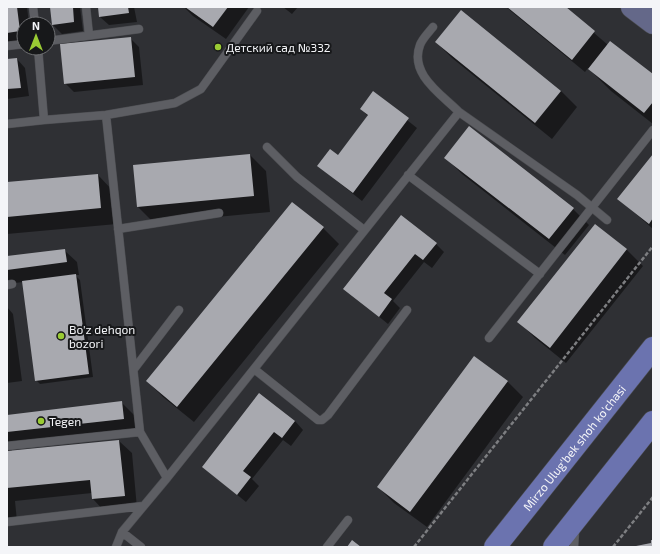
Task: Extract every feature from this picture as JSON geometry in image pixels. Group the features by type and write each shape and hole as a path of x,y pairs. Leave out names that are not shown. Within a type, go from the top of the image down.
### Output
{"main road":[{"name":"Mirzo Ulug'bek shoh ko'chasi","path":"495,547 653,348"},
{"path":"554,547 653,422"}],"street":[{"path":"632,7 652,20"}],"lane":[{"path":"86,7 89,35"},
{"path":"7,124 106,115 175,103 201,89 257,11"},
{"path":"433,27 420,45 418,62 424,80 459,112 506,144 607,220"},
{"path":"56,40 139,29"},
{"path":"39,56 44,120"},
{"path":"116,547 122,532 167,478 459,112"},
{"path":"106,115 140,432 167,478"},
{"path":"490,338 653,130"},
{"path":"266,147 297,177 364,230"},
{"path":"408,175 540,274"},
{"path":"118,229 219,213"},
{"path":"134,369 179,310"},
{"path":"254,369 318,420 322,420 328,415 407,310"},
{"path":"7,446 140,432"},
{"path":"7,522 143,506"},
{"path":"327,547 348,520"},
{"path":"574,547 575,520"},
{"path":"122,532 141,547"}],"path":[{"path":"414,547 653,246"},
{"path":"613,547 653,497"}],"building":[{"path":"7,7 17,7 18,16 16,16 16,32 7,33"},
{"path":"50,7 73,7 74,22 56,24 56,16 51,16"},
{"path":"98,7 128,7 129,13 99,17"},
{"path":"185,7 228,7 213,27"},
{"path":"507,7 566,7 595,31 572,60"},
{"path":"461,10 561,91 535,123 435,42"},
{"path":"131,37 135,77 64,84 60,44"},
{"path":"610,41 653,74 653,102 644,113 588,69"},
{"path":"17,58 21,88 7,89 7,59"},
{"path":"373,91 409,118 353,193 317,166 330,149 338,155 368,115 360,109"},
{"path":"469,126 574,208 549,239 444,158"},
{"path":"250,154 254,196 137,207 133,165"},
{"path":"653,154 653,218 649,224 617,199"},
{"path":"98,174 101,208 7,217 7,182"},
{"path":"292,202 324,227 177,407 146,381"},
{"path":"401,215 437,243 423,260 415,254 384,293 392,299 379,317 343,289"},
{"path":"595,224 627,249 550,348 517,322"},
{"path":"65,249 67,262 7,270 7,256"},
{"path":"76,274 89,374 35,381 22,281"},
{"path":"474,356 508,381 410,512 377,487"},
{"path":"259,393 295,421 282,438 274,432 243,471 251,477 237,495 202,467"},
{"path":"122,401 124,419 7,432 7,415"},
{"path":"119,440 125,496 92,499 90,480 7,488 7,451"},
{"path":"352,540 361,547 347,547"},
{"path":"651,540 653,540 653,547 636,547 651,543"}],"place":[{"name":"Детский сад №332","path":"218,47"},
{"name":"Bo'z dehqon bozori","path":"61,336"},
{"name":"Tegen","path":"41,421"}]}
